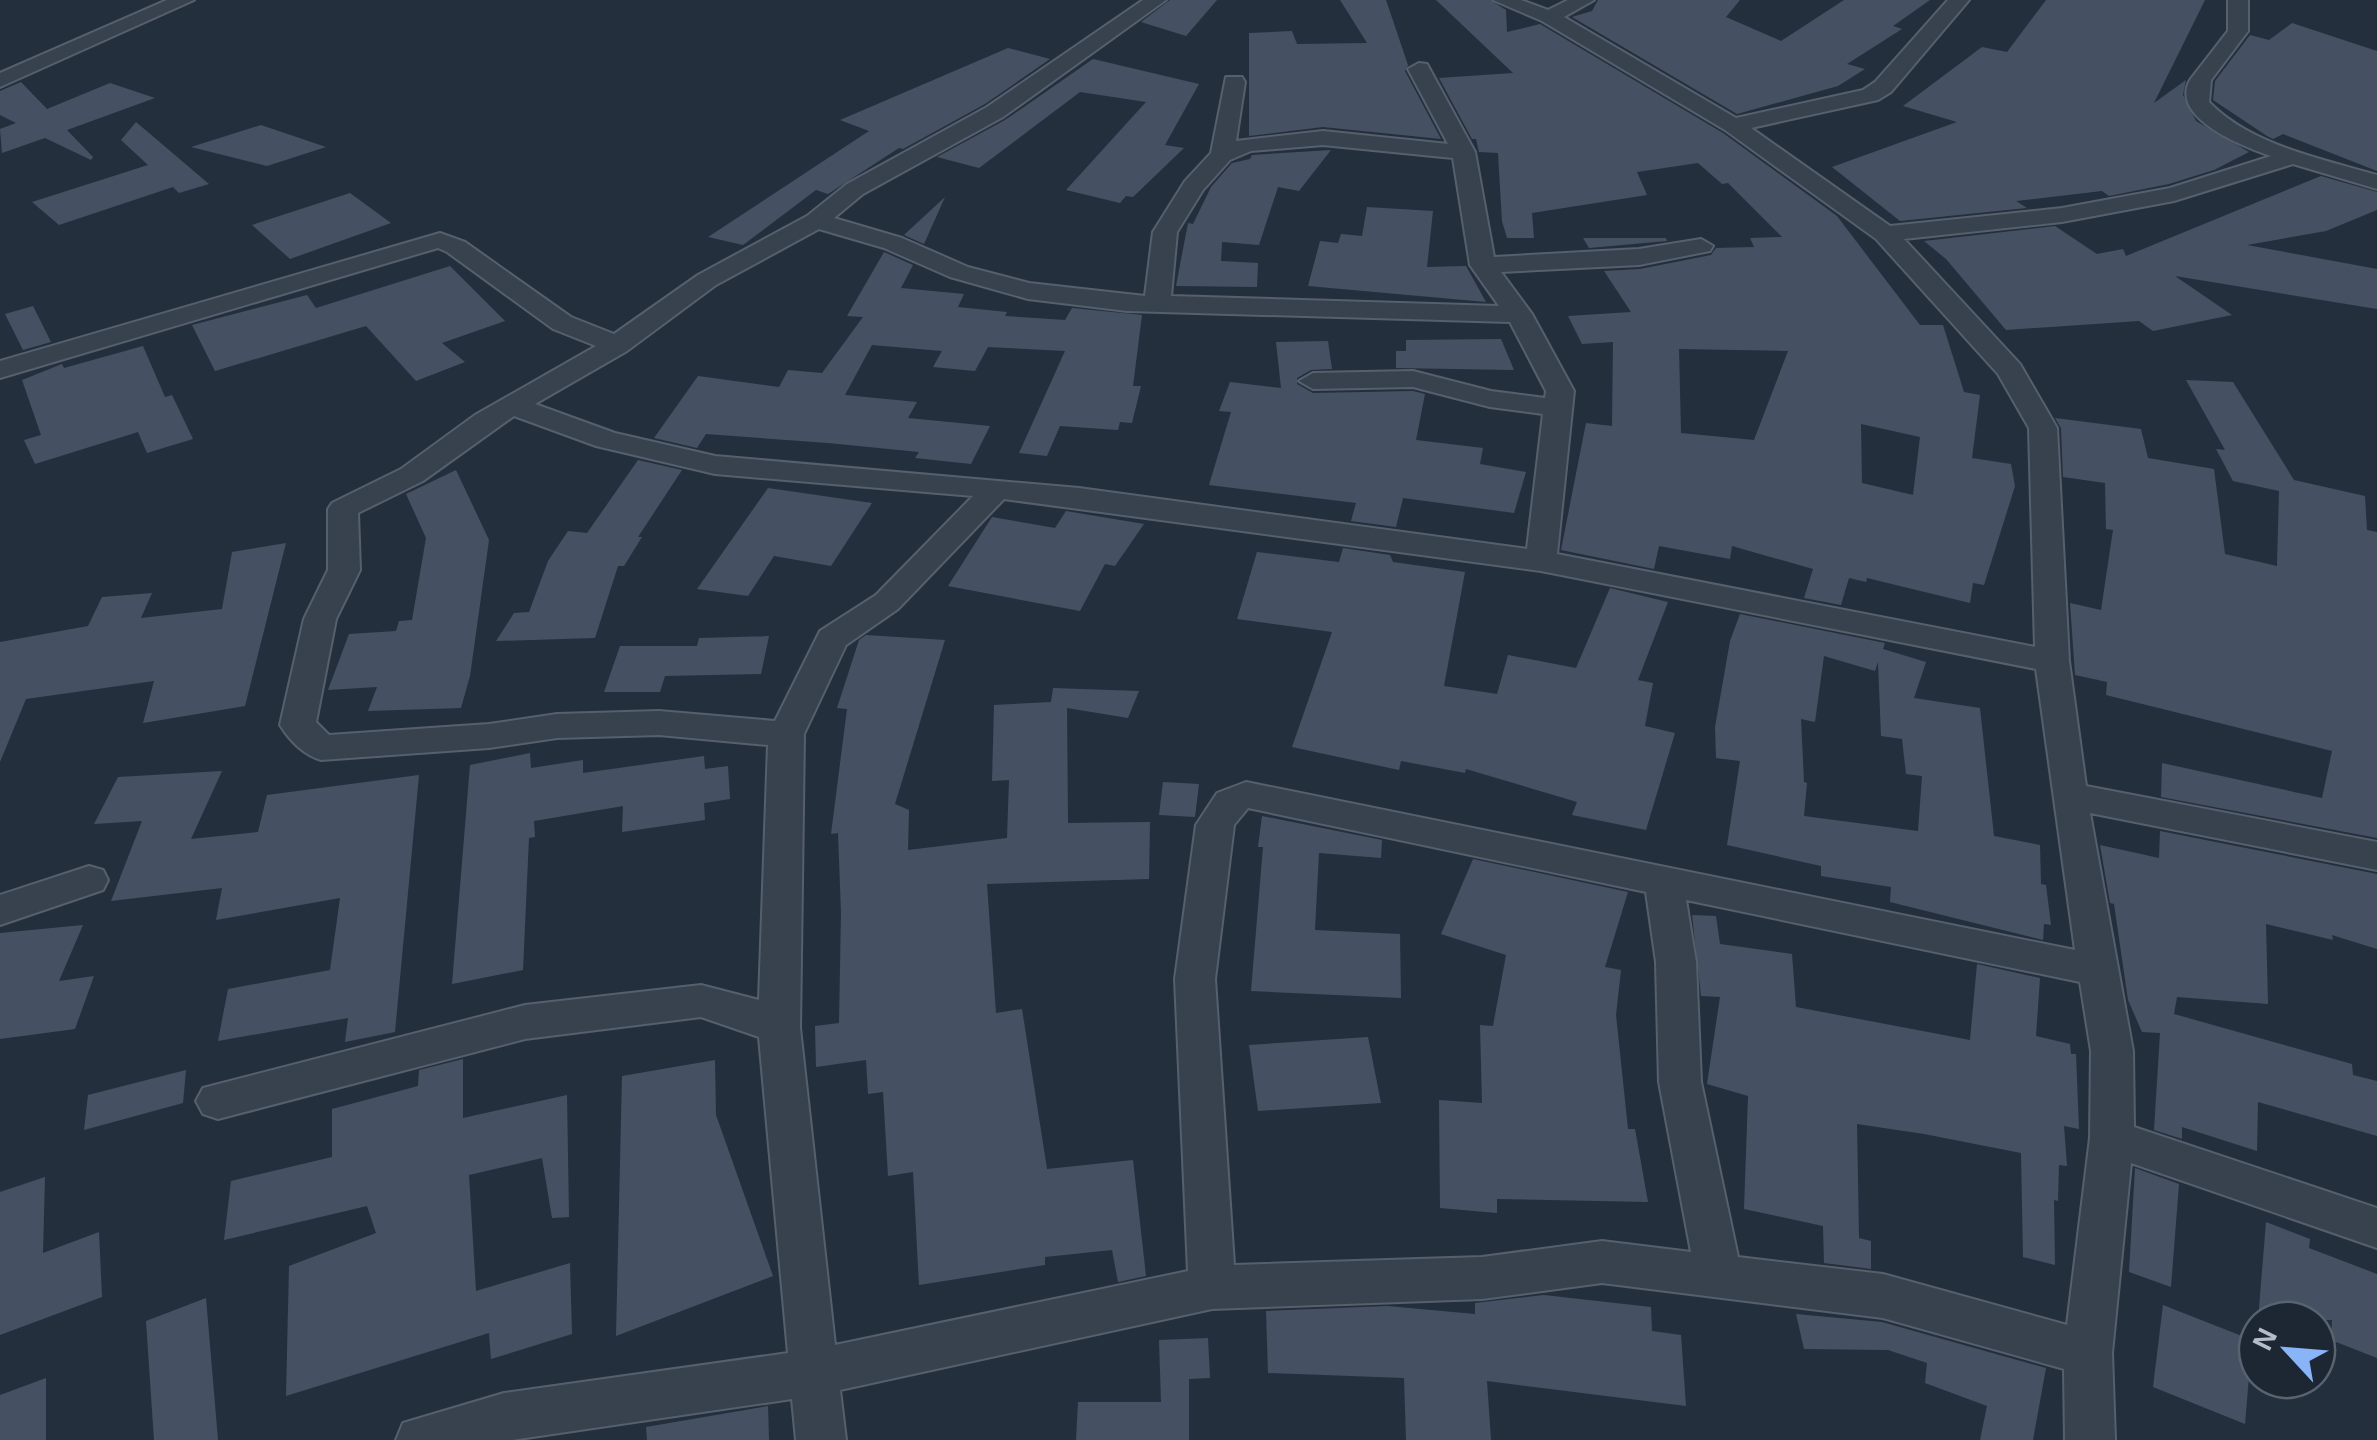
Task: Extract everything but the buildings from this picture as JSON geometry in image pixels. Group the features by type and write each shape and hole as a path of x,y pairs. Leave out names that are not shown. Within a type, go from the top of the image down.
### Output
{"street":[{"path":"0,81 184,0"},
{"path":"786,734 660,723 591,725 322,748 298,725 320,619 344,570 343,509 412,475 486,421 616,345 706,280 816,221 855,189 995,112 1156,0"},
{"path":"1503,0 1549,17 1733,125 1886,234 2010,370 2043,428 2052,661 2069,796 2112,1051 2112,1138 2088,1353 2090,1440"},
{"path":"1549,17 1584,0"},
{"path":"1733,125 1784,117 1870,95 1883,86 1958,0"},
{"path":"2238,0 2238,30 2198,84 2194,96 2198,107 2212,122 2294,157 2377,182"},
{"path":"1419,69 1464,152 1484,265 1519,314 1560,392 1541,561"},
{"path":"1222,155 1234,82"},
{"path":"1157,303 1165,232 1182,211 1194,186 1222,155 1247,145 1323,138 1464,152"},
{"path":"1886,234 2062,215 2155,198 2294,157"},
{"path":"816,221 892,243 959,272 1028,291 1157,303 1519,314"},
{"path":"0,370 440,240 456,246 562,324 616,345"},
{"path":"1484,265 1638,256 1701,246"},
{"path":"1313,381 1413,379 1490,398 1558,408"},
{"path":"513,406 606,440 715,466 997,488 1541,561 2052,661"},
{"path":"821,1440 779,1028 786,734 832,639 854,620 887,602 997,488"},
{"path":"1212,1287 1195,979 1215,825 1222,807 1246,795 2101,972"},
{"path":"2069,796 2377,856"},
{"path":"0,910 89,880"},
{"path":"1664,880 1676,962 1680,1082 1719,1276"},
{"path":"218,1101 525,1022 701,1001 748,1013 779,1028"},
{"path":"2112,1138 2377,1228"},
{"path":"422,1440 504,1416 812,1373 1212,1287 1482,1278 1602,1262 1883,1296 2088,1353"}]}
